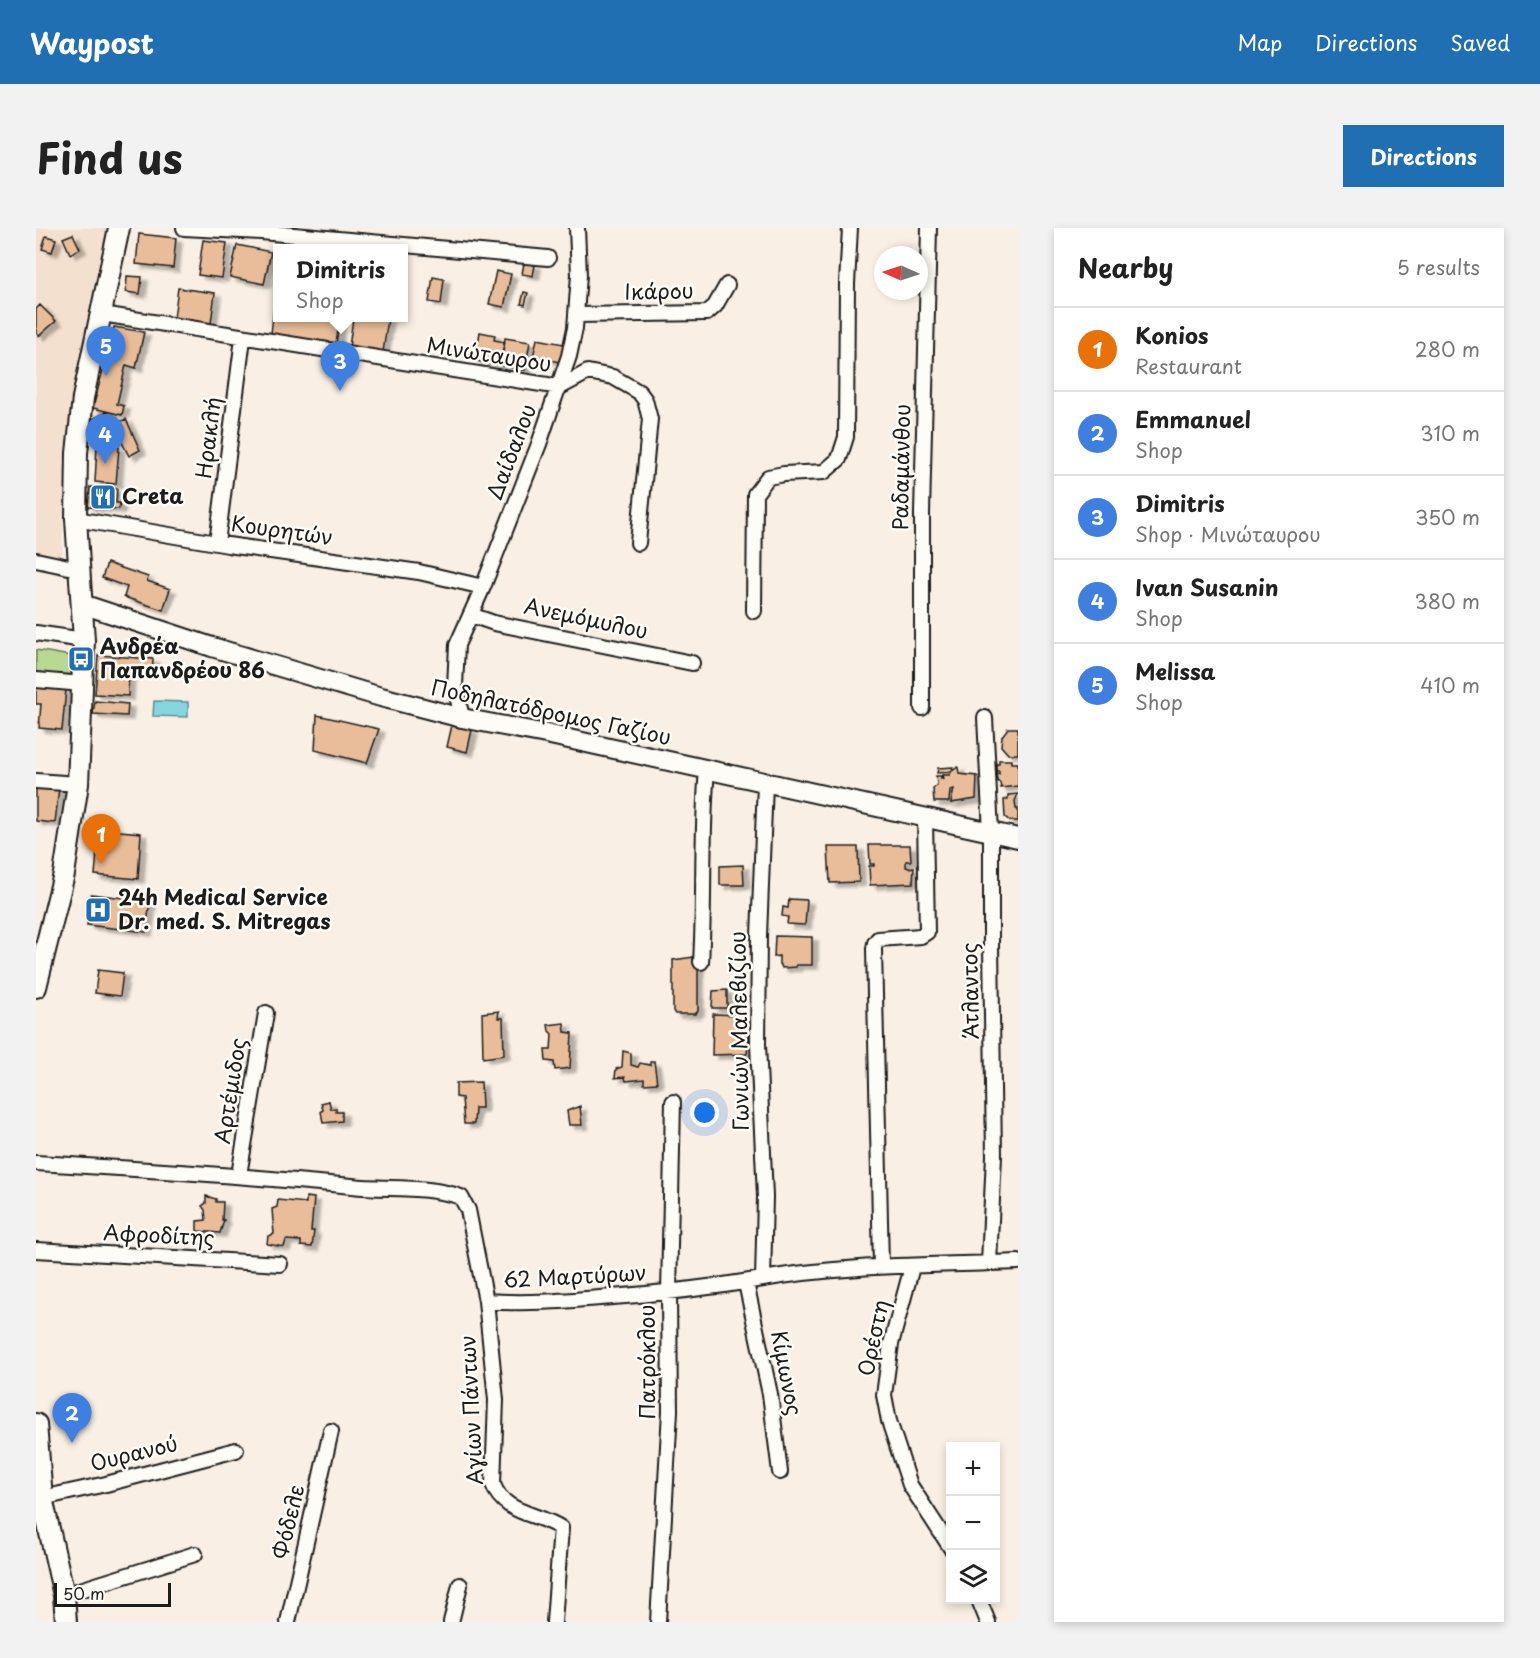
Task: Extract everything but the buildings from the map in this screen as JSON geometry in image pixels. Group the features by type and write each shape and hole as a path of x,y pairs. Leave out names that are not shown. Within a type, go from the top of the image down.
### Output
{"main road":[{"path":"36,987 64,874 78,784 84,640 76,519 77,453 83,398 119,228"},
{"path":"36,1424 42,1498 64,1595 66,1622"}],"street":[{"path":"184,228 261,232 393,244"},
{"name":"Δαίδαλου","path":"462,718 455,686 455,657 461,636 483,586 560,387 569,356 577,315 579,275 577,228"},
{"path":"754,611 755,494 768,477 824,472 839,459 846,437 847,284 850,228"},
{"name":"Ραδαμάνθου","path":"922,708 922,513 929,228"},
{"path":"408,245 548,258"},
{"name":"Ικάρου","path":"577,315 707,313 715,306 727,285"},
{"name":"Μινώταυρου","path":"102,315 560,387 588,372 603,374 630,386 645,400 650,419 638,543"},
{"name":"Ηρακλή","path":"217,543 243,338"},
{"name":"Κουρητών","path":"76,519 217,543 419,572 483,586"},
{"path":"36,560 78,569"},
{"name":"Ποδηλατόδρομος Γαζίου","path":"82,604 224,650 381,697 462,718 546,734 1018,838"},
{"name":"Ανεμόμυλου","path":"471,615 494,623 692,663"},
{"path":"36,633 84,640"},
{"path":"36,680 83,684"},
{"name":"Άτλαντος","path":"985,718 992,832 994,1156 989,1263"},
{"path":"701,962 706,770"},
{"path":"36,781 78,784"},
{"name":"Γωνιών Μαλεβιζίου","path":"763,1279 765,1197 758,1044 759,936 765,783"},
{"path":"880,1266 874,949 878,939 921,936 927,932 925,818"},
{"name":"Αρτέμιδος","path":"239,1175 266,1013"},
{"name":"Πατρόκλου","path":"658,1622 670,1411 669,1293 673,1102"},
{"name":"62 Μαρτύρων","path":"36,1163 239,1175 448,1193 461,1197 468,1210 486,1301 551,1302 669,1293 763,1279 880,1266 912,1267 1018,1262"},
{"name":"Αφροδίτης","path":"36,1250 280,1264"},
{"name":"Ορέστη","path":"912,1267 891,1344 884,1395 888,1421 910,1485 946,1540"},
{"name":"Κίμωνος","path":"746,1283 770,1394 780,1472"},
{"name":"Αγίων Πάντων","path":"486,1301 496,1400 493,1484 496,1492 507,1504 561,1528 554,1622"},
{"name":"Φόδελε","path":"288,1622 331,1431"},
{"name":"Ουρανού","path":"42,1498 236,1450"},
{"path":"64,1595 195,1554"},
{"path":"451,1622 460,1585"},
{"path":"981,1604 988,1622"}],"shaded area":[{"path":"36,228 109,228 66,439 62,556 36,551"}],"green space":[{"path":"36,650 76,657 77,680 36,675"}],"water":[{"path":"154,701 188,702 188,717 153,716"}],"place":[{"name":"Melissa","path":"106,376"},
{"name":"Dimitris","path":"340,391"},
{"name":"Ivan Susanin","path":"105,464"},
{"name":"Creta","path":"103,497"},
{"name":"Ανδρέα Παπανδρέου 86","path":"81,659"},
{"name":"Konios","path":"101,864"},
{"name":"24h Medical Service Dr. med. S. Mitregas","path":"98,910"},
{"name":"Emmanuel","path":"72,1443"}]}
